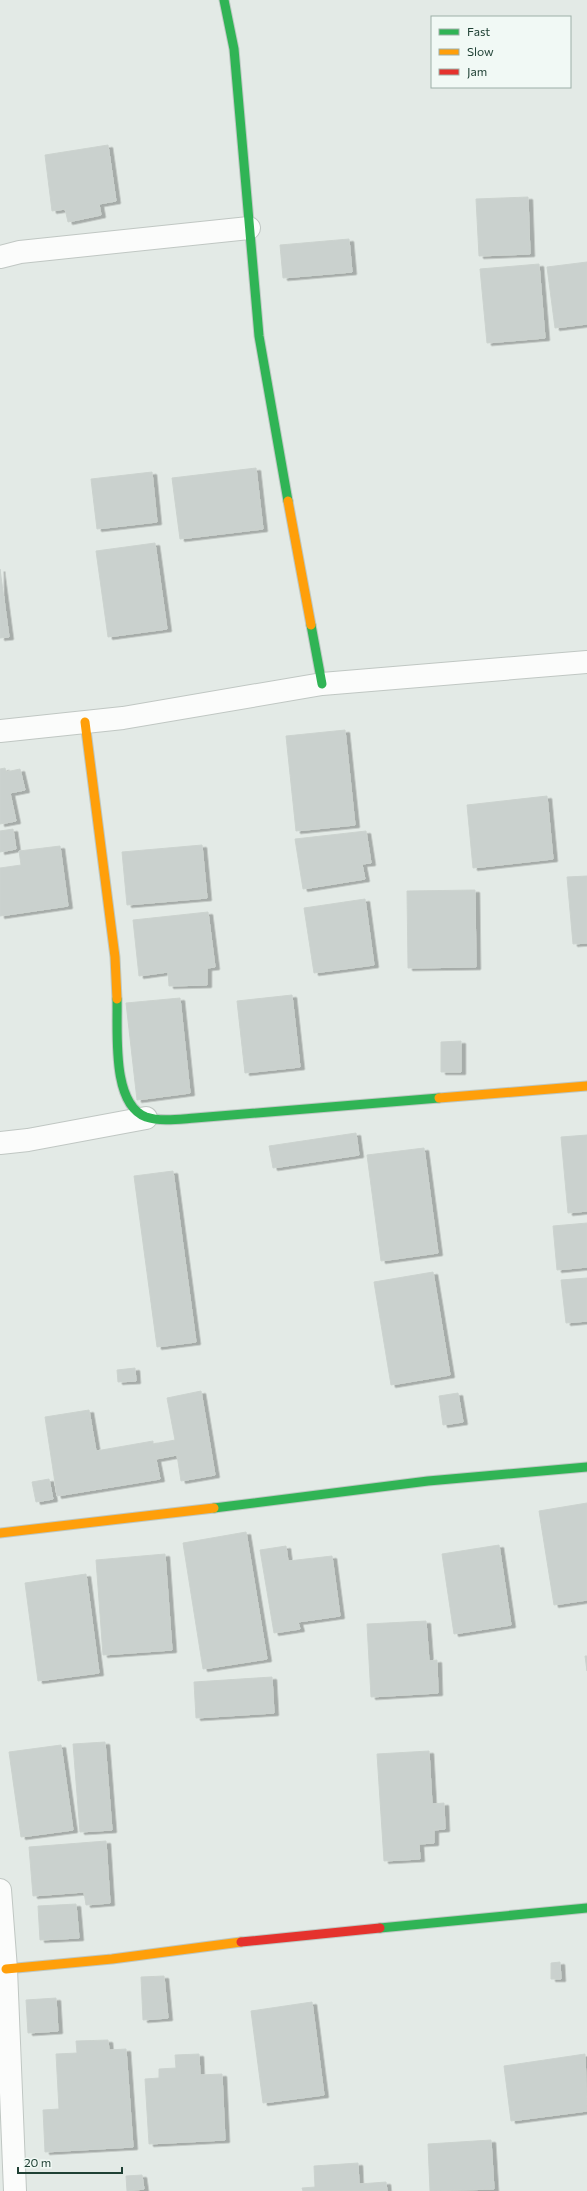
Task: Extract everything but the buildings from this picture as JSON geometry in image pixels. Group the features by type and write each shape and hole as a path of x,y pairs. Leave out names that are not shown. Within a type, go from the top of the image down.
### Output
{"street":[{"path":"224,0 234,49 259,336 322,684"},
{"path":"0,257 20,252 249,228"},
{"path":"0,731 123,718 322,684 587,662"},
{"path":"85,722 115,957 120,1081 124,1096 132,1110 146,1118"},
{"path":"0,1143 28,1140 146,1118 160,1120 195,1118 587,1086"},
{"path":"0,1532 268,1502 428,1481 587,1467"},
{"path":"0,1890 6,1969 15,2191"},
{"path":"6,1969 112,1959 284,1936 587,1908"}],"traffic: fast":[{"path":"224,0 234,49 259,336 288,501"},
{"path":"311,625 322,684"},
{"path":"117,999 117,1047 122,1082 127,1098 135,1110 152,1119 164,1120 439,1098"},
{"path":"214,1508 428,1481 587,1467"},
{"path":"380,1928 587,1908"}],"traffic: slow":[{"path":"288,501 311,625"},
{"path":"85,722 115,957 117,999"},
{"path":"439,1098 587,1086"},
{"path":"0,1533 214,1508"},
{"path":"6,1969 112,1959 241,1942"}],"traffic: jam":[{"path":"241,1942 380,1928"}]}
